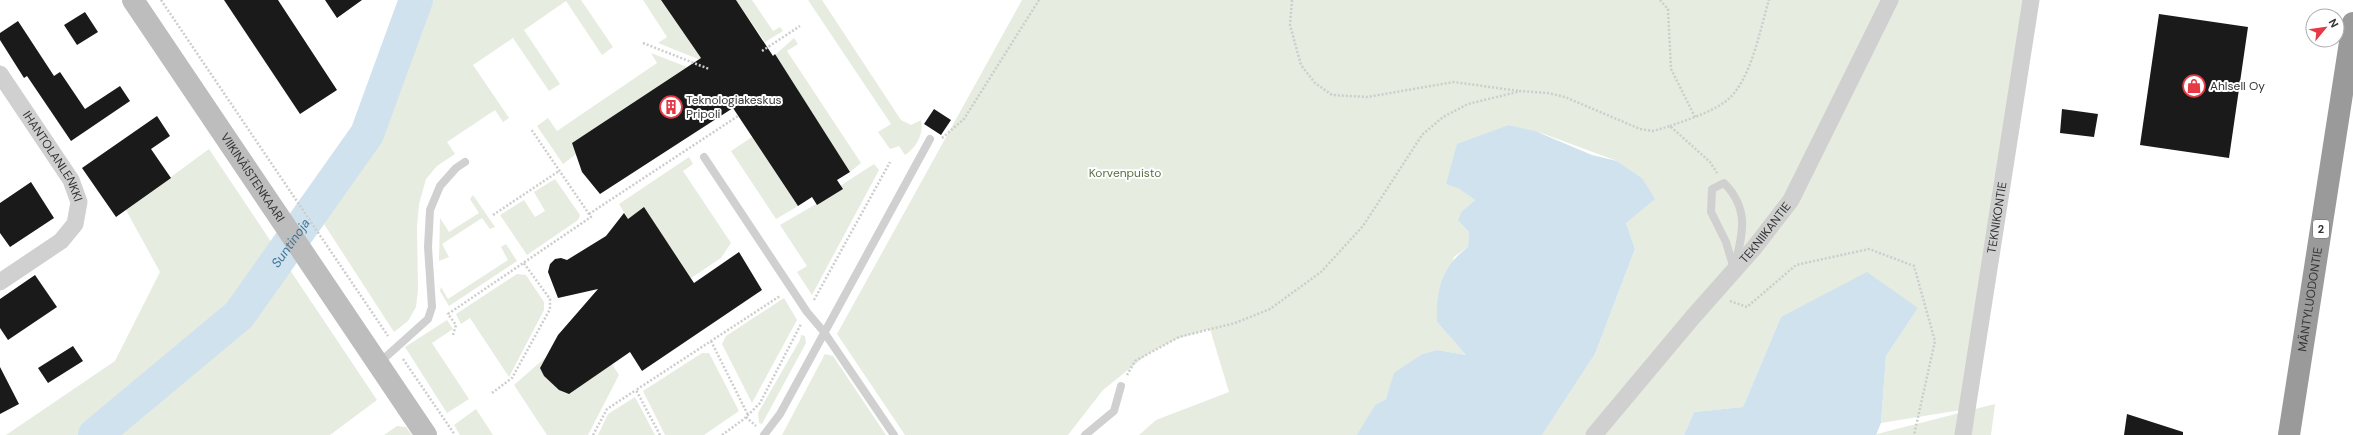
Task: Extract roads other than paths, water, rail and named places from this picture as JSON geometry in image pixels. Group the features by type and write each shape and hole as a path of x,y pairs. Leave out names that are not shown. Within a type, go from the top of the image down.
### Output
{"highway":[{"name":"MÄNTYLUODONTIE","path":"2289,435 2353,22"}],"street":[{"name":"VIIKINÄISTENKAARI","path":"133,0 426,435"},
{"name":"TEKNIIKANTIE","path":"1594,435 1734,269 1754,248 1791,200 1890,0"},
{"name":"TEKNIKONTIE","path":"1963,435 2031,0"},
{"name":"IHANTOLANLENKKI","path":"0,74 71,180 79,202 75,224 61,241 0,282"}],"lane":[{"path":"764,435 780,414 930,139"},
{"path":"704,157 808,312 824,332 894,435"},
{"path":"378,364 395,346 428,319 432,307 428,247 430,210 440,186 456,168 465,162"},
{"path":"1724,183 1732,191 1740,207 1744,230 1734,269 1726,242 1712,212 1712,189 1724,183"},
{"path":"1086,435 1114,411 1122,386"}],"water":[{"path":"1509,125 1535,131 1592,155 1617,161 1642,178 1655,199 1626,223 1635,249 1595,354 1542,435 1357,435 1375,405 1386,399 1394,373 1422,354 1437,350 1466,355 1437,322 1437,310 1442,280 1452,262 1468,247 1469,232 1458,220 1462,211 1475,200 1459,189 1446,184 1457,144"},
{"path":"1867,272 1918,308 1886,356 1881,423 1876,435 1684,435 1694,412 1743,407 1781,317"}],"waterway":[{"name":"Suntinoja","path":"95,435 239,315 367,134 416,0"}],"place":[{"name":"Ahlsell Oy","path":"2194,86"},
{"name":"Teknologiakeskus Pripoli","path":"671,107"}],"park label":[{"name":"Korvenpuisto","path":"1125,173"}]}
